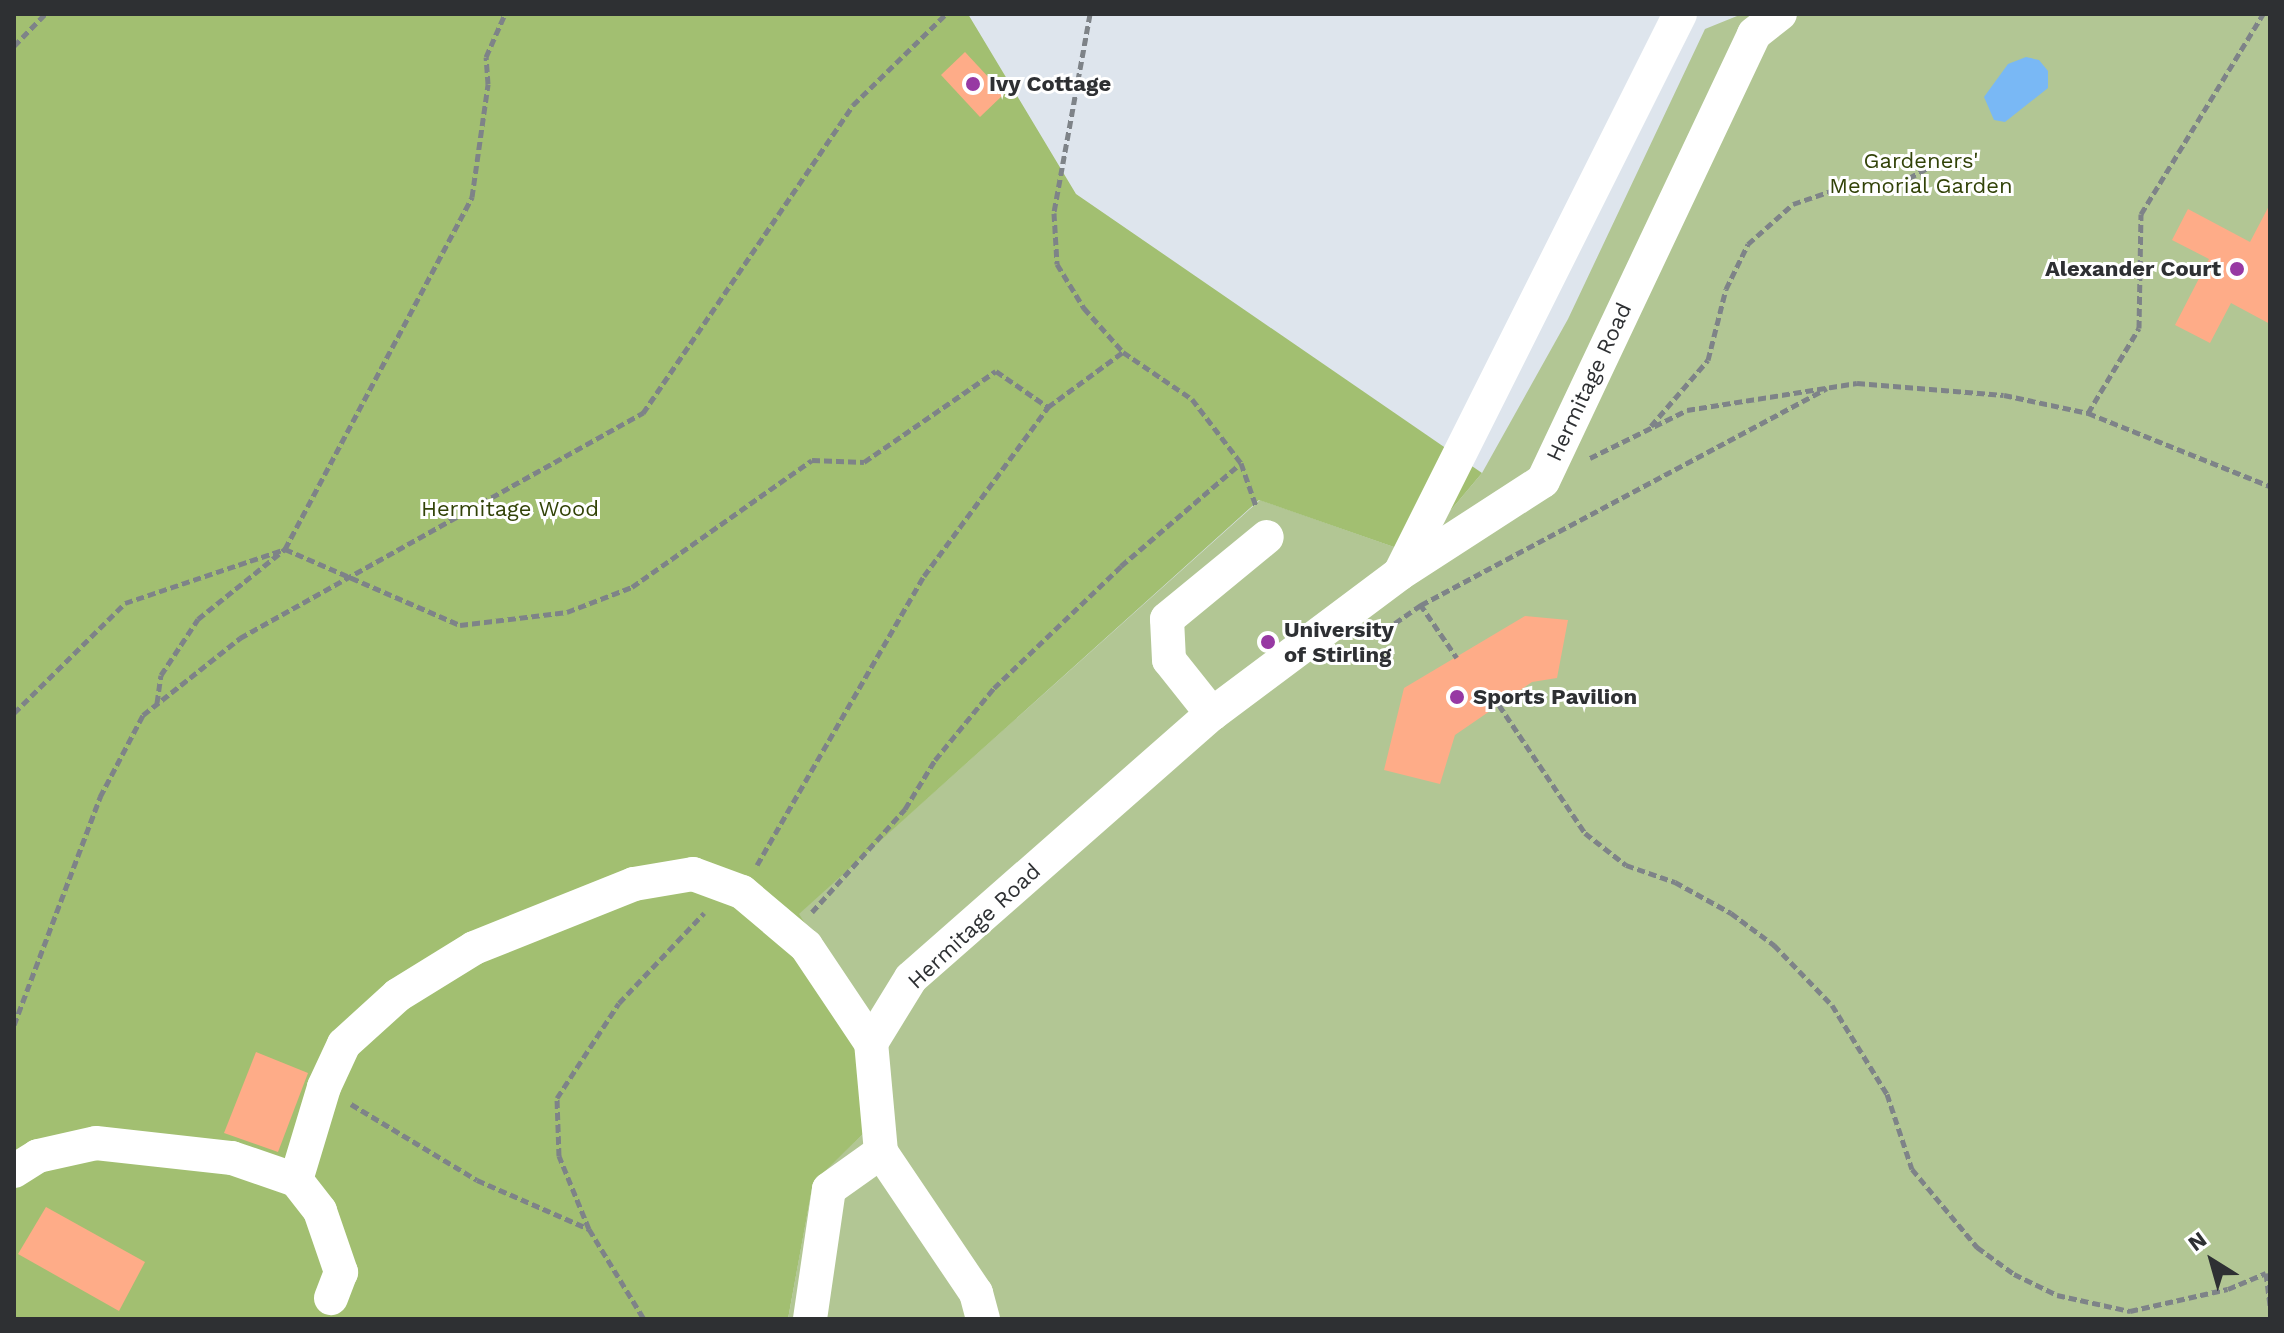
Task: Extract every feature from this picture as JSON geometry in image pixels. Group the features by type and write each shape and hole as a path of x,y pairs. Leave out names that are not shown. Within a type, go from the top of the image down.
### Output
{"lane":[{"path":"1399,574 1680,14"},
{"name":"Hermitage Road","path":"871,1043 911,978 1212,714 1399,574 1543,481 1754,34 1780,14"},
{"path":"1212,714 1169,660 1167,619 1267,537"},
{"path":"296,1180 324,1087 344,1044 398,995 474,948 634,884 693,874 742,892 791,933 838,988 871,1043 881,1152 976,1293 983,1319"},
{"path":"14,1171 38,1156 96,1143 232,1158 296,1180 320,1211 341,1272 331,1298"},
{"path":"810,1319 829,1189 881,1152"}],"path":[{"path":"14,46 45,14"},
{"path":"157,704 161,675 198,619 285,549 472,197 488,84 486,57 505,14"},
{"path":"14,1025 100,797 143,715 240,638 353,579 643,413 853,105 946,14"},
{"path":"1090,14 1080,43 1054,213 1057,264 1084,308 1123,352 1192,399 1241,463 1267,537"},
{"path":"2088,413 2139,328 2141,214 2263,14"},
{"path":"1647,430 1708,360 1726,289 1748,244 1793,204 1834,190 1898,184 1944,159"},
{"path":"644,1319 589,1229 559,1156 557,1098 619,1003 693,920 742,892 924,576 1048,407 1123,352"},
{"path":"14,713 125,603 285,549 460,625 567,612 632,587 812,460 864,462 996,371 1048,407"},
{"path":"1543,481 1687,410 1857,383 2004,395 2088,413 2270,486"},
{"path":"1382,633 1421,605 1827,388"},
{"path":"791,933 905,809 935,760 994,688 1121,566 1241,463"},
{"path":"1399,574 1457,658"},
{"path":"1499,705 1585,833 1626,865 1675,882 1731,913 1774,945 1832,1005 1887,1094 1912,1169 1977,1247 2014,1274 2057,1295 2130,1311 2228,1289 2266,1273 2270,1306"},
{"path":"324,1087 477,1180 589,1229"}],"green space":[{"name":"Hermitage Wood","path":"14,14 968,14 1076,194 1482,473 1414,554 1259,500 799,914 871,1026 871,1126 813,1183 788,1319 14,1319"},
{"name":"Gardeners' Memorial Garden","path":"1742,14 2270,14 2270,1319 788,1319 813,1182 871,1126 871,1026 798,914 1260,500 1414,554 1482,473 1568,319 1705,29"}],"water":[{"path":"2026,57 2039,60 2048,71 2048,88 2005,122 1994,120 1984,97 2008,64"}],"building":[{"name":"Ivy Cottage","path":"965,52 1004,94 980,117 941,75"},
{"name":"Alexander Court","path":"2270,204 2270,324 2231,303 2210,343 2175,325 2209,259 2172,240 2188,209 2250,242"},
{"name":"Sports Pavilion","path":"1525,616 1568,620 1557,678 1532,682 1455,735 1440,784 1384,770 1404,688"},
{"path":"256,1052 308,1073 278,1152 224,1133"},
{"path":"46,1207 145,1262 119,1311 18,1254"}],"place":[{"name":"Ivy Cottage","path":"973,84"},
{"name":"Alexander Court","path":"2237,269"},
{"name":"University of Stirling","path":"1268,642"},
{"name":"Sports Pavilion","path":"1457,697"}]}
